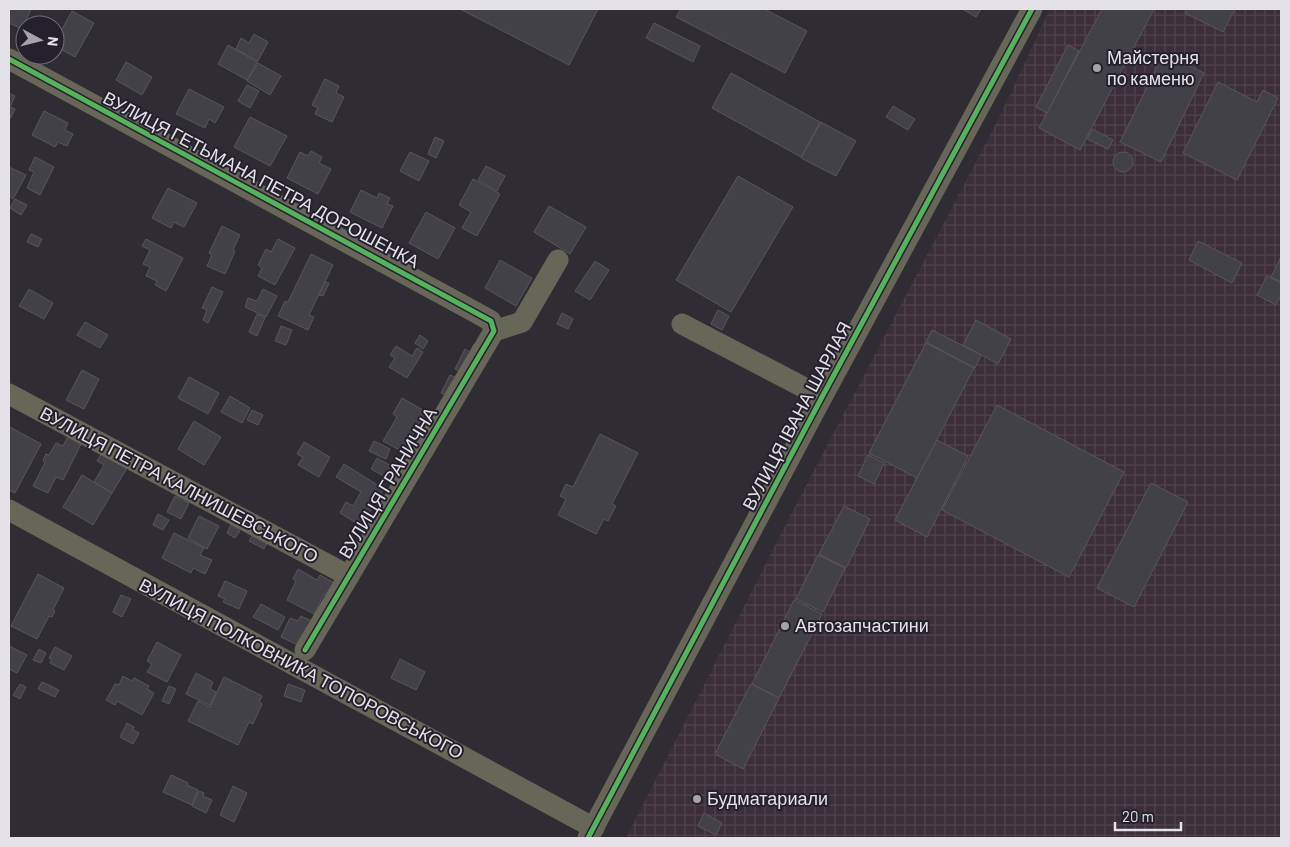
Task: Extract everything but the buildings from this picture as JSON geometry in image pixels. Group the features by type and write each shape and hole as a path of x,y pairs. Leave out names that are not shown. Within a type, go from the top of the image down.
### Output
{"street":[{"name":"ВУЛИЦЯ ІВАНА ШАРЛАЯ","path":"591,833 822,397 1032,9"},
{"name":"ВУЛИЦЯ ГЕТЬМАНА ПЕТРА ДОРОШЕНКА","path":"9,59 492,321 494,331"},
{"path":"494,331 522,322 558,260"},
{"path":"682,324 822,397"},
{"name":"ВУЛИЦЯ ГРАНИЧНА","path":"305,650 494,331"},
{"name":"ВУЛИЦЯ ПЕТРА КАЛНИШЕВСЬКОГО","path":"9,394 349,576"},
{"name":"ВУЛИЦЯ ПОЛКОВНИКА ТОПОРОВСЬКОГО","path":"9,510 591,833"}],"shaded area":[{"path":"1050,9 1281,9 1281,838 626,838 787,522 999,118"}],"cycle path":[{"path":"588,838 822,397 1032,9"},
{"path":"9,59 491,321 494,331 305,650"}],"place":[{"name":"Майстерня по каменю","path":"1097,68"},
{"name":"Автозапчастини","path":"785,626"},
{"name":"Будматариали","path":"697,799"}]}
